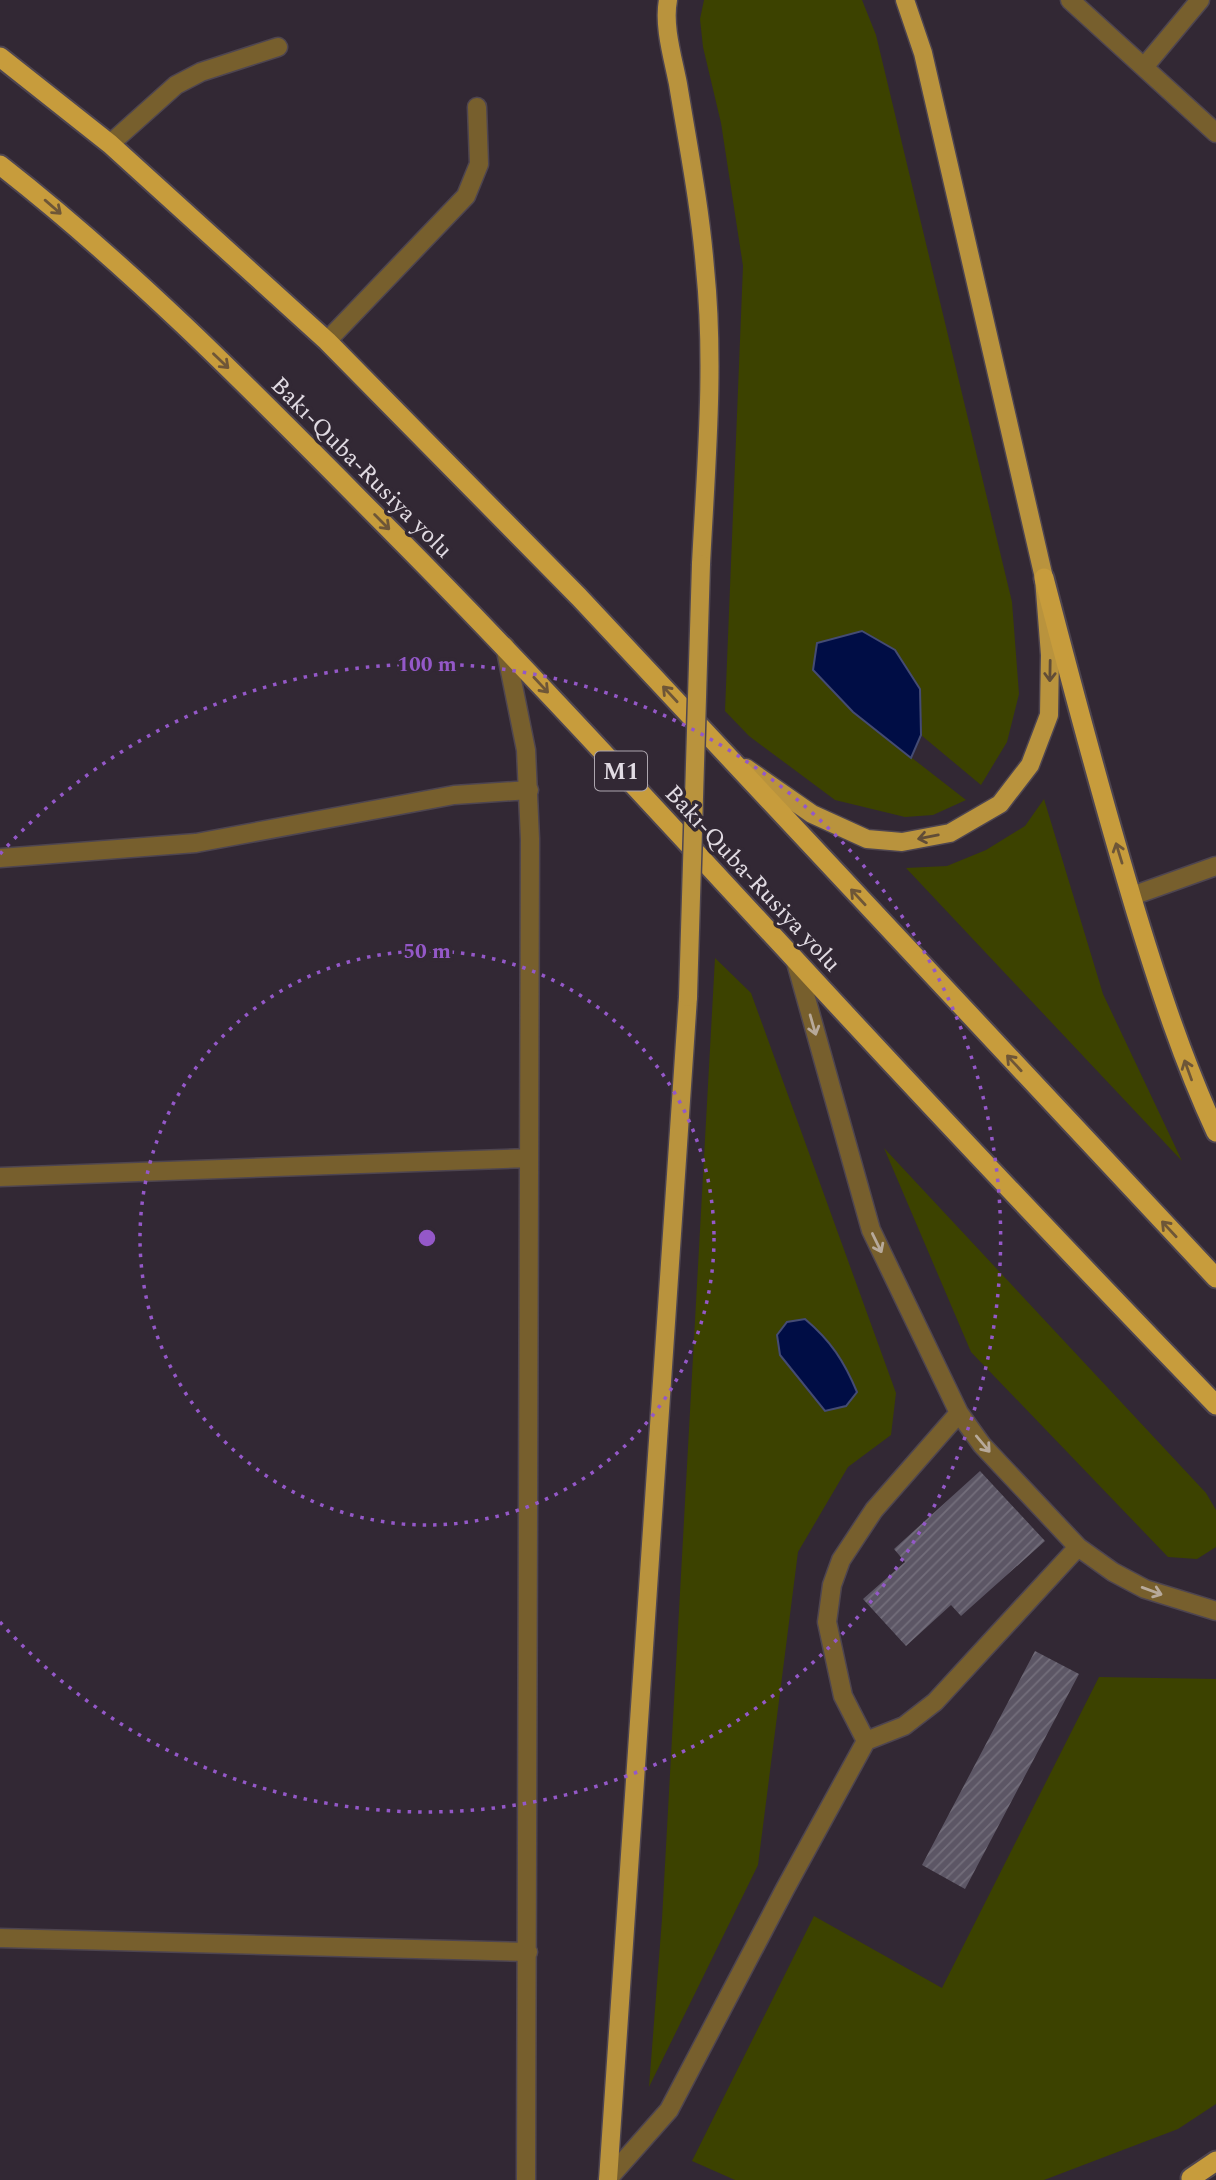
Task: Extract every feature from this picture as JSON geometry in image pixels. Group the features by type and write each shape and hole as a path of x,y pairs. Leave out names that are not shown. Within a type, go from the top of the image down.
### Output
{"highway":[{"path":"0,57 110,144 327,341 579,597 1216,1278"},
{"name":"Bakı-Quba-Rusiya yolu","path":"0,165 49,203 162,304 505,646 795,959 1216,1405"},
{"path":"1044,578 1101,795 1132,896 1191,1077 1216,1132"},
{"path":"1188,2179 1216,2161"}],"main road":[{"path":"609,2180 688,997 701,564 711,363 698,207 671,44 666,7 668,0"},
{"path":"723,752 812,814 867,839 902,842 950,833 1000,803 1030,765 1049,715 1050,654 1044,578 926,66 905,0"},
{"path":"1188,2179 1216,2172"}],"street":[{"path":"1070,0 1216,133"},
{"path":"1144,67 1200,0"},
{"path":"110,144 177,85 201,72 278,47"},
{"path":"327,341 466,196 479,164 477,107"},
{"path":"505,646 526,750 529,790 526,2180"},
{"path":"0,858 196,843 454,795 529,790"},
{"path":"1132,896 1216,866"},
{"path":"795,959 871,1230 959,1413 982,1445 1079,1547 1113,1572 1145,1589 1216,1611"},
{"path":"0,1177 528,1158"},
{"path":"866,1741 843,1696 827,1622 832,1585 841,1560 874,1510 959,1413"},
{"path":"609,2180 669,2110 866,1741 904,1726 934,1702 1079,1547"},
{"path":"0,1938 528,1952"}],"green space":[{"path":"704,0 862,0 876,35 1012,602 1019,694 1007,742 981,785 921,735 922,719 895,650 862,631 817,643 813,670 853,712 966,800 933,815 905,817 835,800 749,736 725,711 743,266 721,123 703,47 700,19"},
{"path":"1044,799 1103,994 1182,1161 906,868 947,866 986,850 1025,826"},
{"path":"715,958 751,993 896,1393 891,1435 848,1467 798,1552 758,1865 649,2087 662,1919"},
{"path":"884,1148 1206,1493 1216,1510 1216,1547 1197,1559 1168,1557 971,1352"},
{"path":"1099,1677 1216,1679 1216,2104 1178,2129 1044,2180 735,2180 692,2161 814,1916 942,1988"}],"shaded area":[{"path":"862,631 895,650 920,689 921,735 911,758 853,712 813,670 817,643"},
{"path":"805,1319 842,1361 852,1381 857,1392 846,1406 825,1411 780,1355 777,1335 787,1322"}],"building":[{"path":"980,1471 1045,1541 961,1616 951,1605 906,1646 863,1599 905,1562 894,1549"},
{"path":"1035,1651 1079,1674 965,1889 922,1865"}]}
